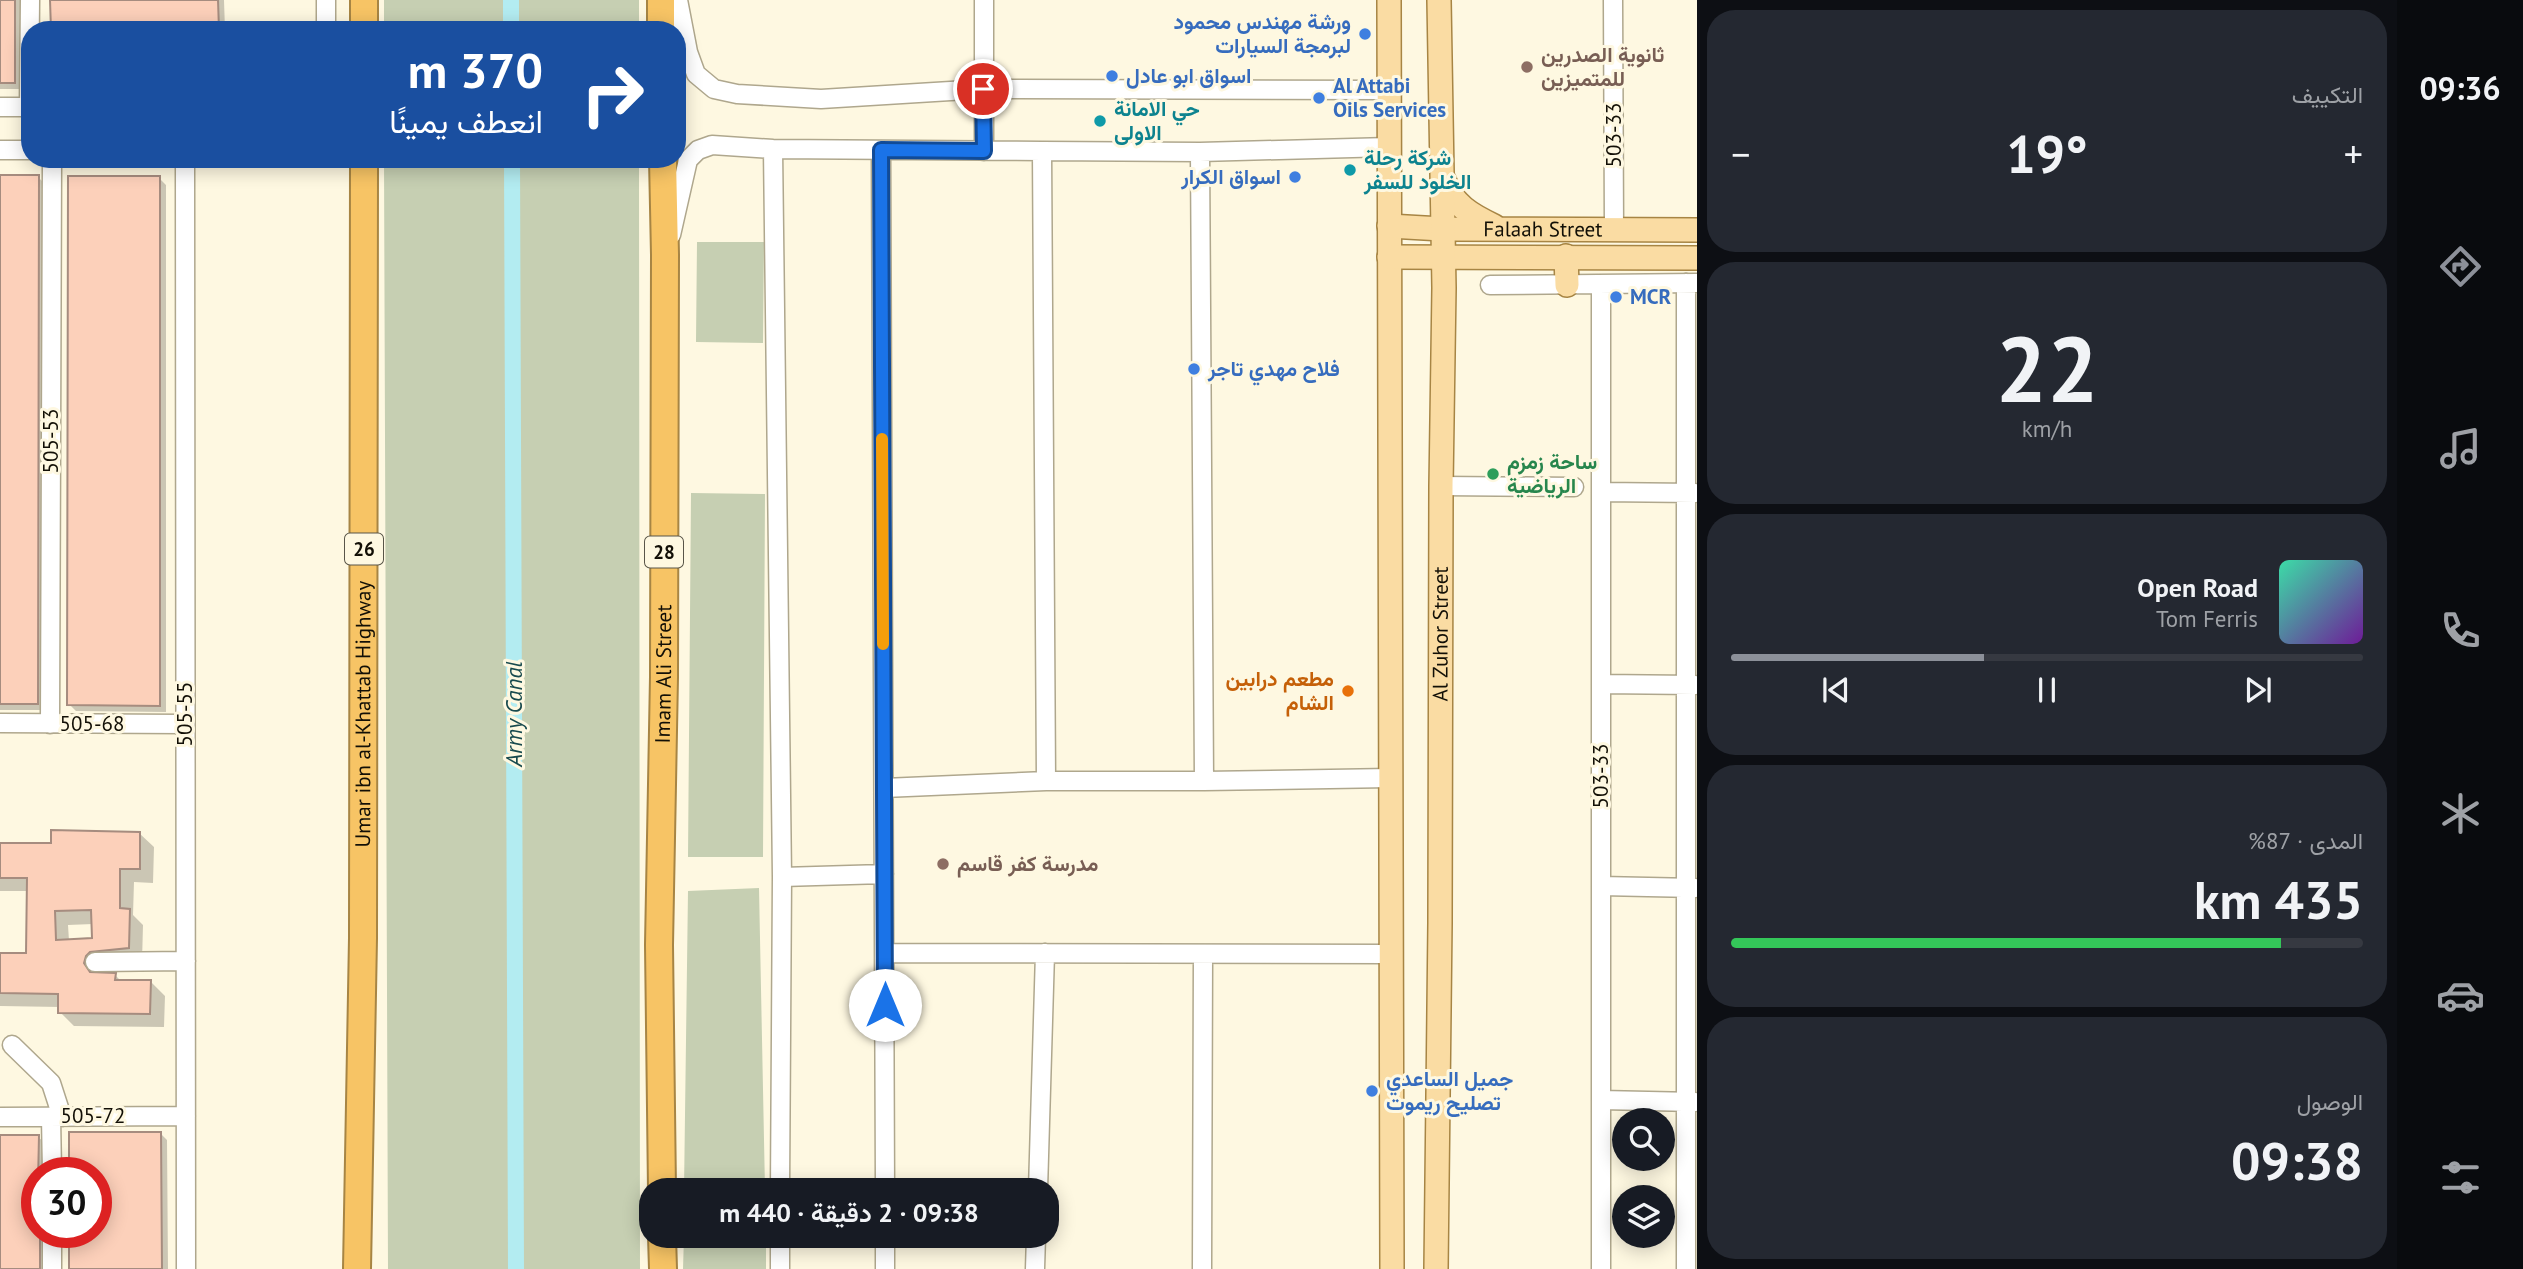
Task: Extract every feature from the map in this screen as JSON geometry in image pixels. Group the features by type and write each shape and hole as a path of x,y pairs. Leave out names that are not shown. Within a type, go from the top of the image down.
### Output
{"highway":[{"path":"364,0 364,21"},
{"path":"666,21 676,1"},
{"name":"Umar ibn al-Khattab Highway","path":"357,1269 363,938 364,168"},
{"name":"Imam Ali Street","path":"662,1178 659,945 664,677 663,168"},
{"path":"662,1248 663,1269"}],"main road":[{"path":"1389,0 1392,1269"},
{"name":"Al Zuhor Street","path":"1436,1269 1444,288 1439,0"},
{"path":"1442,174 1448,191 1458,205 1500,229"},
{"name":"Falaah Street","path":"1389,226 1442,229 1697,230"},
{"path":"1566,256 1567,285"},
{"name":"Falaah Street","path":"1389,257 1697,258"},
{"path":"1444,288 1490,257"}],"street":[{"path":"30,0 30,21"},
{"path":"326,0 327,21"},
{"path":"984,0 984,151"},
{"name":"503-33","path":"1614,0 1614,229"},
{"path":"676,1 681,21"},
{"path":"686,44 696,74 714,89 821,99 983,89 1389,90"},
{"path":"0,107 21,107"},
{"path":"686,167 688,160 698,150 712,145 773,149 1200,152 1388,148"},
{"path":"773,149 782,877 780,1178"},
{"path":"0,150 21,150"},
{"path":"881,150 885,1178"},
{"path":"1042,151 1046,780"},
{"path":"1200,152 1204,782"},
{"name":"505-53","path":"50,724 52,168"},
{"name":"505-55","path":"185,168 186,1269"},
{"path":"665,255 677,217 686,168"},
{"path":"1490,285 1691,283 1691,1102 1686,1269"},
{"name":"503-33","path":"1601,284 1601,1269"},
{"path":"1441,486 1574,487"},
{"path":"1601,492 1691,493"},
{"path":"1601,684 1691,685"},
{"name":"505-68","path":"0,723 185,724"},
{"path":"884,788 1046,780 1204,782 1390,778"},
{"path":"782,877 884,874"},
{"path":"1601,886 1691,888"},
{"path":"885,953 1391,954"},
{"path":"1038,1178 1045,953"},
{"path":"1202,1269 1203,954"},
{"path":"95,962 186,961"},
{"path":"12,1045 51,1083 57,1117 53,1157"},
{"path":"1601,1100 1691,1102"},
{"name":"505-72","path":"0,1117 186,1116"},
{"path":"52,1248 52,1269"},
{"path":"780,1248 780,1269"},
{"path":"885,1248 885,1269"},
{"path":"1035,1269 1036,1248"}],"green space":[{"path":"384,0 639,0 639,21 384,21"},
{"path":"384,168 639,168 640,1269 388,1269"},
{"path":"697,242 764,242 763,343 696,342"},
{"path":"691,493 765,494 763,857 688,857"},
{"path":"759,888 765,1178 684,1178 688,891"},
{"path":"684,1248 766,1248 766,1269 683,1269"}],"building":[{"path":"0,0 15,0 15,83 0,83"},
{"path":"50,0 218,0 219,21 51,21"},
{"path":"0,175 39,175 38,704 0,704"},
{"path":"68,176 160,176 160,706 67,705"},
{"path":"51,830 140,832 140,869 120,869 120,908 130,909 129,948 90,952 84,963 90,972 116,973 115,980 151,980 150,1014 58,1013 58,994 0,993 0,953 26,953 27,878 0,878 0,843 51,843","holes":["91,910 92,938 56,940 55,911"]},
{"path":"69,1132 161,1132 162,1269 69,1269 69,1248 112,1248 112,1157 69,1157"},
{"path":"0,1135 39,1135 39,1157 21,1157 21,1248 40,1248 40,1269 0,1269"}],"waterway":[{"name":"Army Canal","path":"511,0 511,21"},
{"name":"Army Canal","path":"512,168 516,1269"}],"slow traffic":[{"path":"882,439 883,644"}],"place":[{"name":"ورشة مهندس محمود لبرمجة السيارات","path":"1365,34"},
{"name":"ثانوية الصدرين للمتميزين","path":"1527,67"},
{"name":"اسواق ابو عادل","path":"1112,76"},
{"name":"Al Attabi Oils Services","path":"1319,98"},
{"name":"حي الامانة الاولى","path":"1100,121"},
{"name":"شركة رحلة الخلود للسفر","path":"1350,170"},
{"name":"اسواق الكرار","path":"1295,177"},
{"name":"MCR","path":"1616,297"},
{"name":"فلاح مهدي تاجر","path":"1194,369"},
{"name":"ساحة زمزم الرياضية","path":"1493,474"},
{"name":"مطعم درابين الشام","path":"1348,691"},
{"name":"مدرسة كفر قاسم","path":"943,864"},
{"name":"جميل الساعدي تصليح ريموت","path":"1372,1091"}],"route":[{"path":"885,1005 881,150 984,151 983,89"}]}
